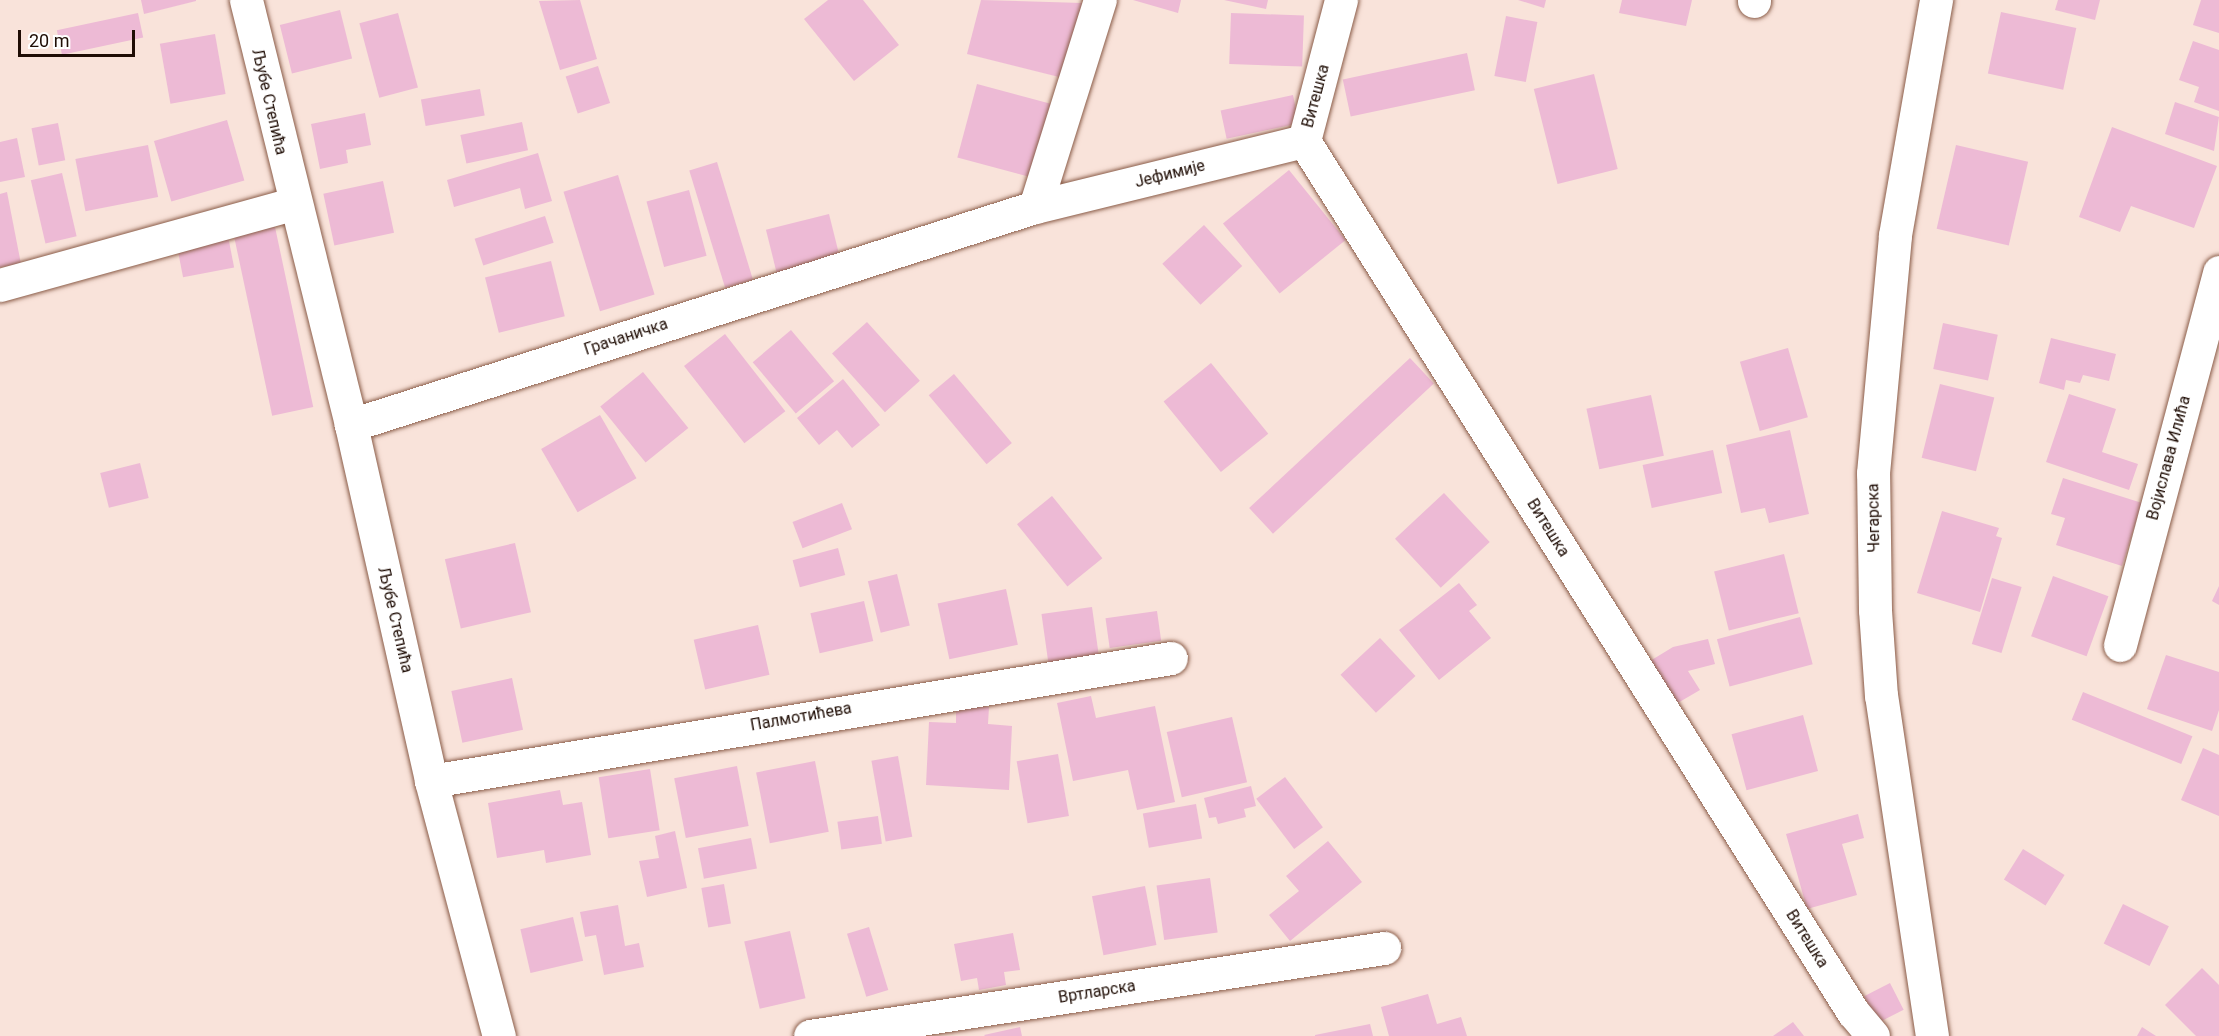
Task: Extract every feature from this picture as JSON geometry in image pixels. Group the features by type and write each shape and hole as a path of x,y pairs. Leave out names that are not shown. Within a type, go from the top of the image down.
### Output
{"street":[{"name":"Љубе Степића","path":"246,0 293,204 351,424 431,781 499,1036"},
{"path":"1035,207 1100,0"},
{"name":"Витешка","path":"1341,0 1304,141 1853,1012 1873,1036"},
{"name":"Чегарска","path":"1932,1036 1881,696 1875,610 1873,473 1895,235 1936,0"},
{"name":"Јефимије","path":"900,249 1035,207 1304,141"},
{"path":"0,285 293,204"},
{"name":"Грачаничка","path":"351,424 900,249"},
{"name":"Војислава Илића","path":"2120,645 2219,272"},
{"name":"Палмотићева","path":"431,781 1171,658"},
{"name":"Вртларска","path":"810,1036 1384,948"}],"building":[{"path":"141,0 196,0 196,1 144,14"},
{"path":"580,0 597,59 560,70 539,1"},
{"path":"828,0 863,0 899,45 854,81 804,19"},
{"path":"981,0 1082,3 1063,78 967,54"},
{"path":"1133,0 1181,0 1178,13"},
{"path":"1224,0 1268,0 1266,9"},
{"path":"1518,0 1546,0 1544,8"},
{"path":"1622,0 1692,0 1686,26 1619,13"},
{"path":"2058,0 2100,0 2095,20 2055,10"},
{"path":"2201,0 2219,0 2219,33 2193,25"},
{"path":"340,10 352,59 292,74 280,25"},
{"path":"2001,12 2076,28 2063,90 1988,74"},
{"path":"138,13 143,37 62,55 57,30"},
{"path":"398,13 418,87 379,98 359,23"},
{"path":"1231,13 1304,16 1302,67 1229,64"},
{"path":"1506,16 1537,22 1526,82 1494,76"},
{"path":"215,34 226,94 170,104 160,44"},
{"path":"2193,41 2219,50 2219,111 2194,102 2199,87 2179,80"},
{"path":"1467,53 1475,90 1351,117 1343,79"},
{"path":"598,66 610,103 578,114 566,77"},
{"path":"1594,74 1618,169 1558,184 1534,89"},
{"path":"977,84 1058,106 1038,179 957,157"},
{"path":"480,89 485,116 426,126 421,99"},
{"path":"1293,95 1299,123 1227,139 1221,110"},
{"path":"2175,102 2219,117 2214,151 2165,134"},
{"path":"365,113 371,145 346,150 348,163 320,169 311,124"},
{"path":"227,120 244,181 171,202 154,141"},
{"path":"522,122 528,150 466,163 460,135"},
{"path":"58,123 65,160 39,165 31,128"},
{"path":"2112,127 2217,166 2194,228 2131,206 2120,232 2079,217"},
{"path":"17,138 25,177 0,182 0,142"},
{"path":"148,145 158,197 85,211 75,159"},
{"path":"1956,145 2028,162 2009,245 1937,229"},
{"path":"538,153 552,201 525,209 520,188 454,207 447,180"},
{"path":"717,162 753,280 725,288 689,170"},
{"path":"1289,170 1346,240 1280,293 1223,223"},
{"path":"62,173 77,236 45,244 31,180"},
{"path":"618,175 655,295 600,311 563,192"},
{"path":"383,181 394,233 334,246 323,194"},
{"path":"689,190 707,256 664,267 646,201"},
{"path":"7,192 21,264 0,267 0,194"},
{"path":"829,214 840,257 777,272 766,230"},
{"path":"545,216 554,243 483,265 475,239"},
{"path":"1204,225 1242,266 1201,305 1162,264"},
{"path":"275,227 313,407 272,416 234,236"},
{"path":"228,236 234,267 183,277 177,246"},
{"path":"551,261 565,316 499,333 485,277"},
{"path":"867,322 920,381 885,412 832,353"},
{"path":"1943,323 1998,335 1988,381 1933,369"},
{"path":"791,330 834,381 796,413 753,362"},
{"path":"725,334 785,411 744,443 684,366"},
{"path":"2051,338 2116,354 2109,381 2083,375 2080,383 2066,380 2064,390 2039,383"},
{"path":"1788,348 1808,417 1760,431 1740,362"},
{"path":"1410,358 1434,384 1273,534 1249,508"},
{"path":"1211,363 1268,434 1221,472 1164,401"},
{"path":"643,372 688,428 646,463 600,407"},
{"path":"954,374 1012,443 987,464 929,395"},
{"path":"843,379 880,425 852,448 837,430 819,445 797,418"},
{"path":"1940,384 1994,398 1976,471 1922,458"},
{"path":"2069,394 2116,409 2102,452 2138,464 2129,490 2046,462"},
{"path":"1651,395 1664,456 1599,469 1586,409"},
{"path":"600,415 636,478 578,512 541,449"},
{"path":"1790,430 1809,514 1769,523 1765,508 1741,513 1726,445"},
{"path":"1713,450 1722,493 1652,508 1643,465"},
{"path":"140,463 149,498 109,508 100,473"},
{"path":"2063,478 2142,503 2122,566 2056,545 2065,518 2051,514"},
{"path":"1444,493 1490,542 1441,588 1395,539"},
{"path":"1052,496 1102,558 1067,586 1017,524"},
{"path":"842,503 852,529 803,548 793,522"},
{"path":"1942,511 1999,528 1996,536 2002,538 1980,612 1917,593"},
{"path":"515,543 531,612 461,628 445,559"},
{"path":"838,548 845,575 800,587 793,560"},
{"path":"1784,554 1799,613 1729,631 1714,571"},
{"path":"897,574 910,625 881,633 868,581"},
{"path":"2053,576 2108,596 2087,656 2031,636"},
{"path":"1992,578 2022,587 2001,653 1972,644"},
{"path":"1459,583 1477,605 1469,611 1491,638 1439,680 1399,630"},
{"path":"2219,586 2219,605 2212,601"},
{"path":"1006,589 1018,645 949,659 938,604"},
{"path":"864,601 873,641 820,653 810,613"},
{"path":"1092,607 1099,656 1048,663 1041,614"},
{"path":"1157,611 1161,641 1110,648 1106,618"},
{"path":"1800,617 1813,664 1730,687 1717,639"},
{"path":"758,625 769,675 705,690 694,640"},
{"path":"1380,638 1415,676 1376,713 1341,675"},
{"path":"1708,639 1715,664 1688,671 1700,690 1676,704 1650,661 1673,647"},
{"path":"2166,655 2219,672 2219,710 2212,731 2147,709"},
{"path":"512,678 523,730 462,743 451,691"},
{"path":"2083,692 2192,736 2181,764 2072,720"},
{"path":"1091,696 1096,718 1155,706 1175,802 1137,810 1128,770 1073,781 1057,703"},
{"path":"956,705 989,707 988,724 1012,726 1009,790 926,785 929,722 956,723"},
{"path":"1803,715 1818,771 1747,790 1732,734"},
{"path":"1232,717 1247,782 1182,797 1167,732"},
{"path":"2203,748 2219,755 2219,816 2181,800"},
{"path":"1058,754 1069,816 1028,823 1017,761"},
{"path":"898,756 912,837 886,841 871,761"},
{"path":"815,761 829,832 770,843 756,772"},
{"path":"737,766 749,826 686,838 674,778"},
{"path":"650,769 660,830 608,838 599,777"},
{"path":"1285,777 1323,827 1294,849 1256,799"},
{"path":"1251,786 1256,806 1244,809 1246,817 1218,824 1216,817 1209,818 1204,798"},
{"path":"560,790 563,805 582,802 591,855 546,863 544,850 497,858 488,803"},
{"path":"1196,804 1202,838 1149,848 1143,813"},
{"path":"1858,814 1864,838 1842,844 1857,895 1807,909 1786,834"},
{"path":"878,816 882,844 841,849 837,822"},
{"path":"675,831 687,888 647,897 639,861 659,858 655,836"},
{"path":"751,838 757,868 704,879 698,848"},
{"path":"1328,841 1362,882 1290,941 1269,915 1299,891 1286,876"},
{"path":"2023,849 2065,875 2045,905 2004,880"},
{"path":"1210,878 1218,932 1164,940 1157,886"},
{"path":"724,884 731,923 708,927 701,888"},
{"path":"1145,886 1156,945 1103,955 1092,896"},
{"path":"2123,904 2169,926 2150,966 2104,944"},
{"path":"618,905 625,946 639,943 644,967 604,975 596,935 585,937 580,912"},
{"path":"573,917 583,961 531,973 520,929"},
{"path":"869,927 888,990 866,997 847,934"},
{"path":"790,931 806,998 760,1009 744,942"},
{"path":"1013,933 1020,970 1004,972 1006,985 979,990 977,978 961,981 954,944"},
{"path":"2202,968 2219,985 2219,1036 2196,1036 2165,1005"},
{"path":"1890,983 1904,1010 1878,1023 1864,996"},
{"path":"1428,994 1437,1024 1461,1017 1467,1036 1389,1036 1381,1007"},
{"path":"1793,1022 1804,1036 1773,1036"},
{"path":"1370,1024 1373,1036 1315,1036 1315,1035"},
{"path":"1020,1027 1022,1036 984,1035"},
{"path":"2142,1027 2156,1036 2137,1036"}]}
